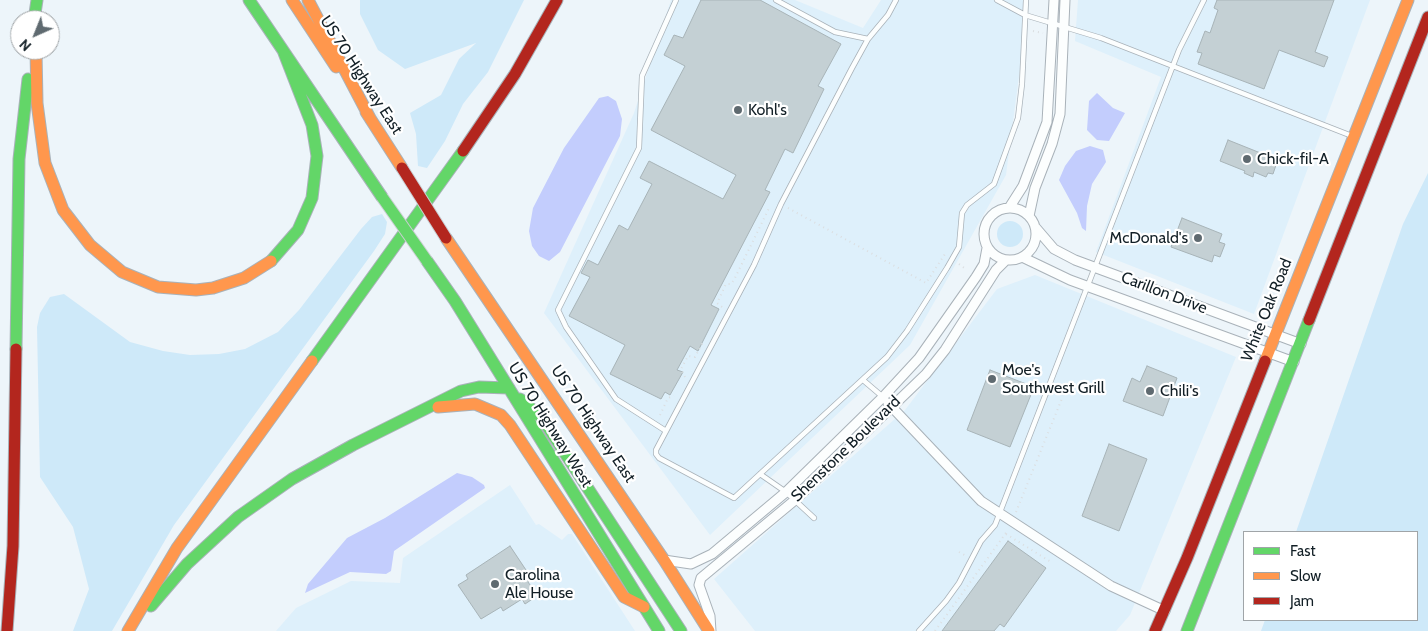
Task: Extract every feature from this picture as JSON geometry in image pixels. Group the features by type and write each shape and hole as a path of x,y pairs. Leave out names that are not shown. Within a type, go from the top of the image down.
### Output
{"main road":[{"path":"36,60 37,102 45,163 60,203 76,228 90,245 122,272 158,287 196,290 213,288 244,278 272,260 298,230 312,198 316,182 317,156 312,125 284,53 249,0"},
{"name":"US 70 Highway East","path":"292,0 446,238 710,631"},
{"path":"308,0 371,120"},
{"path":"129,631 177,548 480,128 516,74 557,0"},
{"name":"White Oak Road","path":"1155,631 1165,611 1408,0"},
{"path":"1187,631 1428,17"},
{"name":"US 70 Highway West","path":"284,53 455,301 659,631"},
{"path":"7,631 13,546 19,159 30,60"},
{"path":"129,631 187,564 238,517 292,479 321,461 424,409 461,391 478,387 509,388 542,418 681,631"},
{"path":"424,409 475,404 501,415 510,424 624,597 644,607"}],"street":[{"path":"1009,208 1023,186 1047,122 1054,0"},
{"path":"1029,216 1035,188 1052,144 1060,114 1065,0"},
{"path":"1009,208 1022,211 1029,216 1036,228 1034,244 1022,257 1006,260 996,256 987,248 984,233 986,222 997,211 1009,208"},
{"name":"Carillon Drive","path":"1036,228 1054,248 1096,267 1301,344"},
{"name":"Shenstone Boulevard","path":"664,560 691,564 712,554 786,492 883,397 929,346 984,264 987,248"},
{"name":"Carillon Drive","path":"1022,257 1087,286 1294,362"},
{"name":"Shenstone Boulevard","path":"710,631 710,616 699,585 701,578 795,500 926,374 944,350 991,277 1006,260"},
{"path":"883,397 981,501 1119,591 1165,611"}],"lane":[{"path":"666,430 616,399 566,327 558,310 639,148 642,76 676,0"},
{"path":"776,0 835,32 868,39"},
{"path":"896,0 888,15 868,39 781,204 754,265 656,450 659,458 734,498 863,380 895,348 952,259 959,247 962,213 967,204 994,184 1018,118 1022,84 1026,0"},
{"path":"997,0 1025,15 1064,26 1174,66 1354,137"},
{"path":"919,631 959,583 981,541 995,525 1185,36 1204,0"},
{"path":"863,380 883,397"},
{"path":"760,474 786,492 814,518"}],"path":[{"path":"718,314 723,306 716,303 726,284 731,284 734,280 773,201 926,283 943,254 972,274"},
{"path":"682,382 686,375 682,369 688,356 695,357 704,340"},
{"path":"660,415 668,398 674,397 678,390"},
{"path":"1006,534 1051,562"}],"shaded area":[{"path":"360,0 524,0 488,72 463,104 445,141 427,168 418,166 416,134 410,113 441,95 459,59 476,43 405,69 378,50 360,14"},
{"path":"671,0 795,0 863,28 881,0 1029,0 1006,175 910,345 710,535 544,313 634,113"},
{"path":"1078,0 1370,0 1254,314 1096,252 1161,77 1075,41"},
{"path":"1428,173 1428,631 1261,631 1265,621 1418,621 1418,531 1296,531 1403,224"},
{"path":"382,214 387,222 385,234 374,251 174,525 112,631 73,631 89,589 73,527 40,477 37,327 40,313 50,297 64,294 130,342 163,351 190,355 219,354 245,349 278,332 299,310 361,229 372,217"},
{"path":"1010,221 1020,224 1023,234 1020,244 1010,247 1000,244 997,234 1000,224"},
{"path":"1035,275 1236,357 1130,615 1116,631 755,631 714,579 905,410 997,289"},
{"path":"510,485 536,525 539,524 562,540 568,534 572,534 635,631 276,631 296,608 351,581 400,583 403,558"}],"water":[{"path":"1097,93 1113,108 1125,113 1109,141 1097,140 1087,130 1089,101"},
{"path":"608,96 616,101 622,119 620,136 560,252 549,261 539,256 532,246 529,231 533,208 564,148 599,98"},
{"path":"1090,146 1103,150 1106,162 1092,184 1087,206 1086,231 1082,228 1077,213 1059,180 1065,166 1076,151"},
{"path":"457,473 472,477 484,485 485,488 394,551 391,571 386,574 350,572 305,593 308,584 347,538 385,518"}],"building":[{"path":"701,0 760,0 841,44 818,86 824,89 793,153 785,149 765,190 770,192 711,305 719,309 698,351 690,346 677,370 683,372 670,395 665,392 661,399 610,374 625,345 569,316 590,277 581,273 588,260 598,265 619,225 628,230 652,184 640,178 649,161 723,199 736,175 651,130 685,66 664,55 674,35 683,38"},
{"path":"1217,0 1334,0 1315,52 1328,57 1324,67 1279,50 1264,89 1198,64 1202,53 1197,52 1205,31 1210,33 1218,10 1214,8"},
{"name":"Chick-fil-A","path":"1228,140 1273,158 1272,160 1277,162 1273,174 1268,173 1266,177 1254,172 1253,177 1244,173 1245,171 1220,161"},
{"name":"McDonald's","path":"1182,218 1222,234 1219,242 1225,244 1220,257 1214,255 1212,262 1171,247"},
{"name":"Chili's","path":"1147,366 1177,378 1163,416 1123,401 1132,378 1140,382"},
{"path":"990,370 1034,387 1010,447 967,430"},
{"path":"1109,444 1147,459 1119,531 1082,516"},
{"path":"1008,541 1046,568 1004,627 1000,624 994,631 942,631"},
{"name":"Carolina Ale House","path":"510,546 532,579 528,582 535,592 531,594 534,598 525,604 522,599 503,611 501,607 481,619 458,585 468,579 466,575"}],"traffic: fast":[{"path":"36,10 37,0"},
{"path":"249,0 382,197"},
{"path":"271,261 298,230 312,198 317,156 312,125 284,53"},
{"path":"16,349 19,159 28,79"},
{"path":"312,361 463,151"},
{"path":"382,197 427,261"},
{"path":"427,261 455,301 659,631"},
{"path":"1187,631 1309,320"},
{"path":"151,606 187,564 238,517 292,479 353,445 461,391 479,387 509,388"},
{"path":"520,399 542,418 681,631"}],"traffic: slow":[{"path":"292,0 336,67"},
{"path":"308,0 371,120"},
{"path":"1265,361 1408,0"},
{"path":"36,60 37,103 45,163 63,210 90,245 122,272 158,287 196,290 213,288 244,278 271,261"},
{"path":"366,112 402,168"},
{"path":"446,238 664,560 709,631"},
{"path":"128,631 177,548 312,361"},
{"path":"438,407 475,404 501,415 510,425 624,597 644,607"}],"traffic: jam":[{"path":"463,151 515,74 557,0"},
{"path":"1309,320 1428,17"},
{"path":"402,168 446,238"},
{"path":"7,631 13,546 16,349"},
{"path":"1155,631 1187,558 1265,361"}],"place":[{"name":"Kohl's","path":"738,110"},
{"name":"Chick-fil-A","path":"1247,159"},
{"name":"McDonald's","path":"1198,238"},
{"name":"Moe's Southwest Grill","path":"992,379"},
{"name":"Chili's","path":"1150,391"},
{"name":"Carolina Ale House","path":"495,584"}]}
